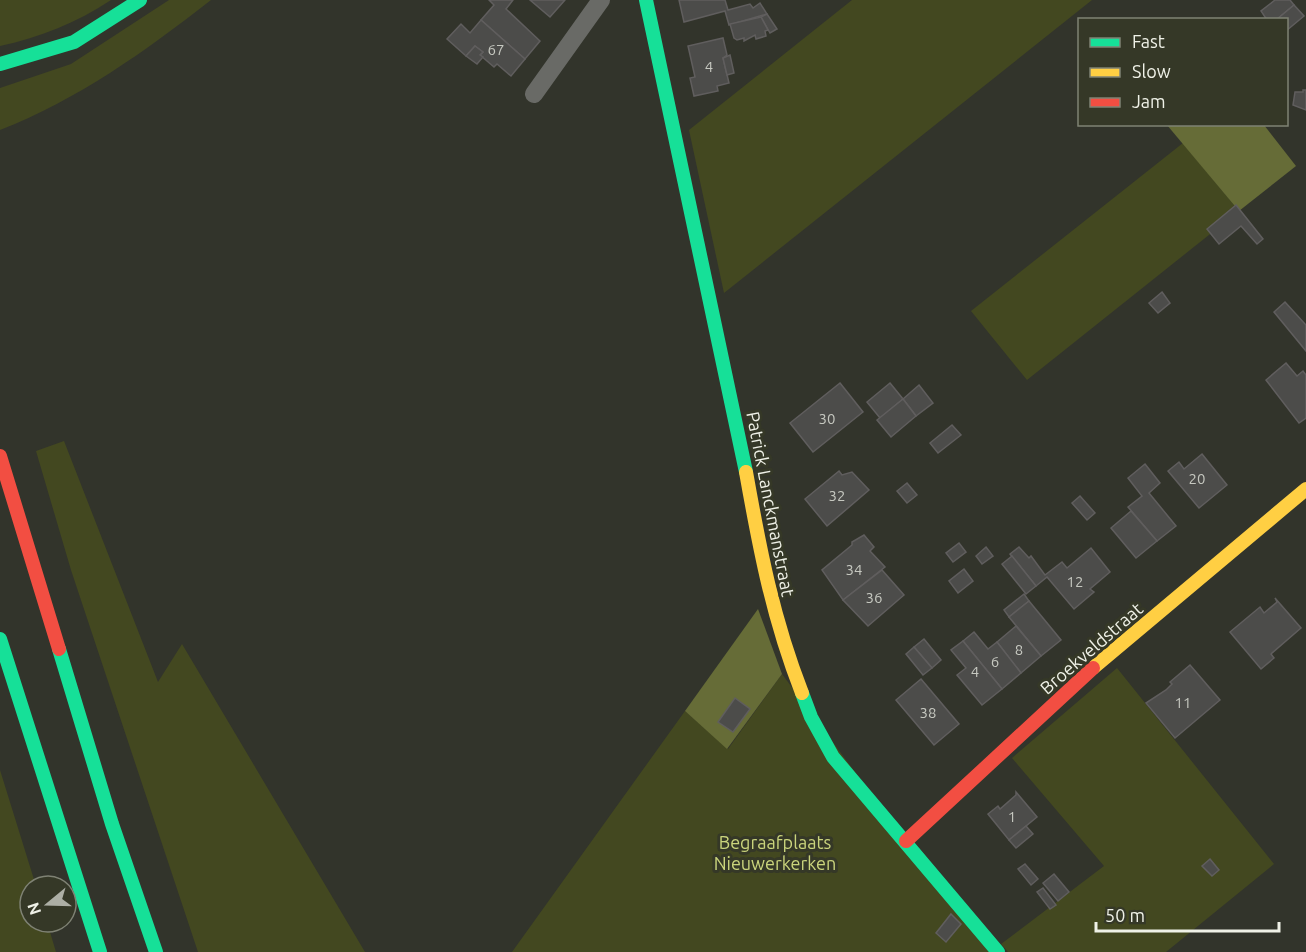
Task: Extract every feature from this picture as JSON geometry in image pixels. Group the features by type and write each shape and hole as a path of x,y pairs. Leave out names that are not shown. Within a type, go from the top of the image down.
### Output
{"main road":[{"path":"0,64 74,42 140,0"},
{"name":"Patrick Lanckmanstraat","path":"646,0 738,428 764,576 784,647 811,717 833,756 998,952"},
{"path":"0,456 112,824 156,952"},
{"name":"Broekveldstraat","path":"906,841 1089,670 1306,489"},
{"path":"0,639 100,952"}],"street":[{"path":"534,94 601,0"}],"green space":[{"path":"0,0 111,0 85,16 58,28 0,46"},
{"path":"169,0 211,0 110,73 29,118 0,130 0,88 71,64"},
{"path":"852,0 1092,0 724,293 689,130"},
{"path":"1168,126 1265,126 1296,166 1239,211"},
{"path":"1183,143 1239,211 1027,380 971,311"},
{"path":"64,441 158,682 182,644 365,952 198,952 71,570 36,451"},
{"path":"758,609 782,674 727,749 685,711"},
{"path":"1117,668 1274,864 1166,952 1008,952 1001,944 1104,866 1012,758"},
{"name":"Begraafplaats Nieuwerkerken","path":"782,674 989,952 512,952 685,711 728,749"},
{"path":"0,770 32,874 18,874 18,934 51,934 56,952 0,952"}],"building":[{"path":"489,0 513,0 506,9 540,41 525,59 481,20 494,5"},
{"path":"530,0 565,0 550,17"},
{"path":"679,0 725,0 728,10 750,4 753,8 760,3 767,14 729,25 725,11 684,22"},
{"path":"1275,0 1290,0 1294,5 1278,18 1266,18 1261,11"},
{"path":"1294,5 1304,16 1288,29 1288,18 1278,18"},
{"path":"767,14 777,29 770,33 761,17"},
{"path":"761,17 768,30 765,31 766,36 756,39 755,35 744,41 744,38 737,40 734,38 730,24"},
{"path":"481,20 525,59 511,76 497,64 494,67 480,55 483,52 475,46 466,56 447,39 461,24 470,33"},
{"path":"723,38 727,55 723,58 729,83 717,86 718,91 694,96 690,78 695,77 688,46"},
{"path":"475,46 483,52 480,55 483,57 477,64 466,56"},
{"path":"730,55 734,73 727,75 723,58"},
{"path":"1306,90 1306,110 1293,105 1295,92 1303,92"},
{"path":"1236,205 1263,239 1257,244 1241,226 1219,244 1207,229"},
{"path":"1162,292 1170,303 1158,313 1149,303"},
{"path":"1285,302 1306,325 1306,351 1274,312"},
{"path":"1286,363 1297,376 1303,371 1306,375 1306,418 1299,423 1266,380"},
{"path":"840,383 863,412 813,452 790,423"},
{"path":"890,383 903,399 880,418 867,402"},
{"path":"919,385 933,403 916,416 903,399"},
{"path":"903,399 916,416 891,437 877,420"},
{"path":"952,425 961,435 938,453 930,443"},
{"path":"1202,454 1227,485 1199,508 1168,471 1179,462 1184,469"},
{"path":"1145,464 1160,483 1149,493 1176,526 1157,541 1128,507 1142,496 1128,478"},
{"path":"839,471 842,475 852,472 869,490 827,526 805,499"},
{"path":"907,483 917,495 907,503 897,491"},
{"path":"1080,496 1095,513 1087,520 1072,503"},
{"path":"1131,511 1157,541 1136,558 1111,528"},
{"path":"864,535 874,547 870,551 885,567 843,600 822,570 852,545 852,542"},
{"path":"959,543 966,552 953,562 946,553"},
{"path":"986,547 993,556 982,564 976,556"},
{"path":"1019,547 1029,558 1031,556 1045,575 1062,562 1067,568 1091,548 1110,572 1090,589 1094,592 1074,609 1047,577 1036,586 1010,554"},
{"path":"1012,556 1036,586 1026,594 1002,564"},
{"path":"964,569 973,581 958,593 949,581"},
{"path":"882,570 904,595 868,626 843,600"},
{"path":"1024,594 1029,601 1009,617 1004,610"},
{"path":"1275,598 1301,628 1271,654 1274,658 1261,669 1230,632 1260,607 1264,613 1277,602"},
{"path":"1029,601 1061,640 1041,656 1009,617"},
{"path":"1016,626 1041,656 1021,673 997,642"},
{"path":"974,632 988,649 997,642 1021,673 1002,689 963,641"},
{"path":"924,639 941,660 932,668 914,647"},
{"path":"963,641 1002,689 982,705 957,675 966,668 951,650"},
{"path":"914,647 932,668 923,675 906,654"},
{"path":"1190,665 1220,700 1175,738 1146,703 1166,690 1172,684 1170,682"},
{"path":"921,679 959,724 934,745 896,700"},
{"path":"735,698 750,709 733,732 718,722"},
{"path":"1016,792 1037,817 1009,840 988,814 998,806 1000,809 1016,795"},
{"path":"1026,826 1033,834 1016,848 1009,840"},
{"path":"1210,859 1219,870 1212,876 1202,866"},
{"path":"1025,864 1038,879 1031,885 1018,869"},
{"path":"1054,874 1069,892 1058,901 1043,883"},
{"path":"1043,888 1056,905 1050,909 1037,892"},
{"path":"951,914 961,924 946,942 936,933"}],"traffic: fast":[{"path":"0,64 74,42 140,0"},
{"path":"646,0 746,472"},
{"path":"0,639 100,952"},
{"path":"59,649 112,824 156,952"},
{"path":"802,693 811,717 833,757 998,952"}],"traffic: slow":[{"path":"746,472 768,584 802,693"},
{"path":"1093,668 1306,489"}],"traffic: jam":[{"path":"0,456 59,649"},
{"path":"906,841 1093,668"}]}
